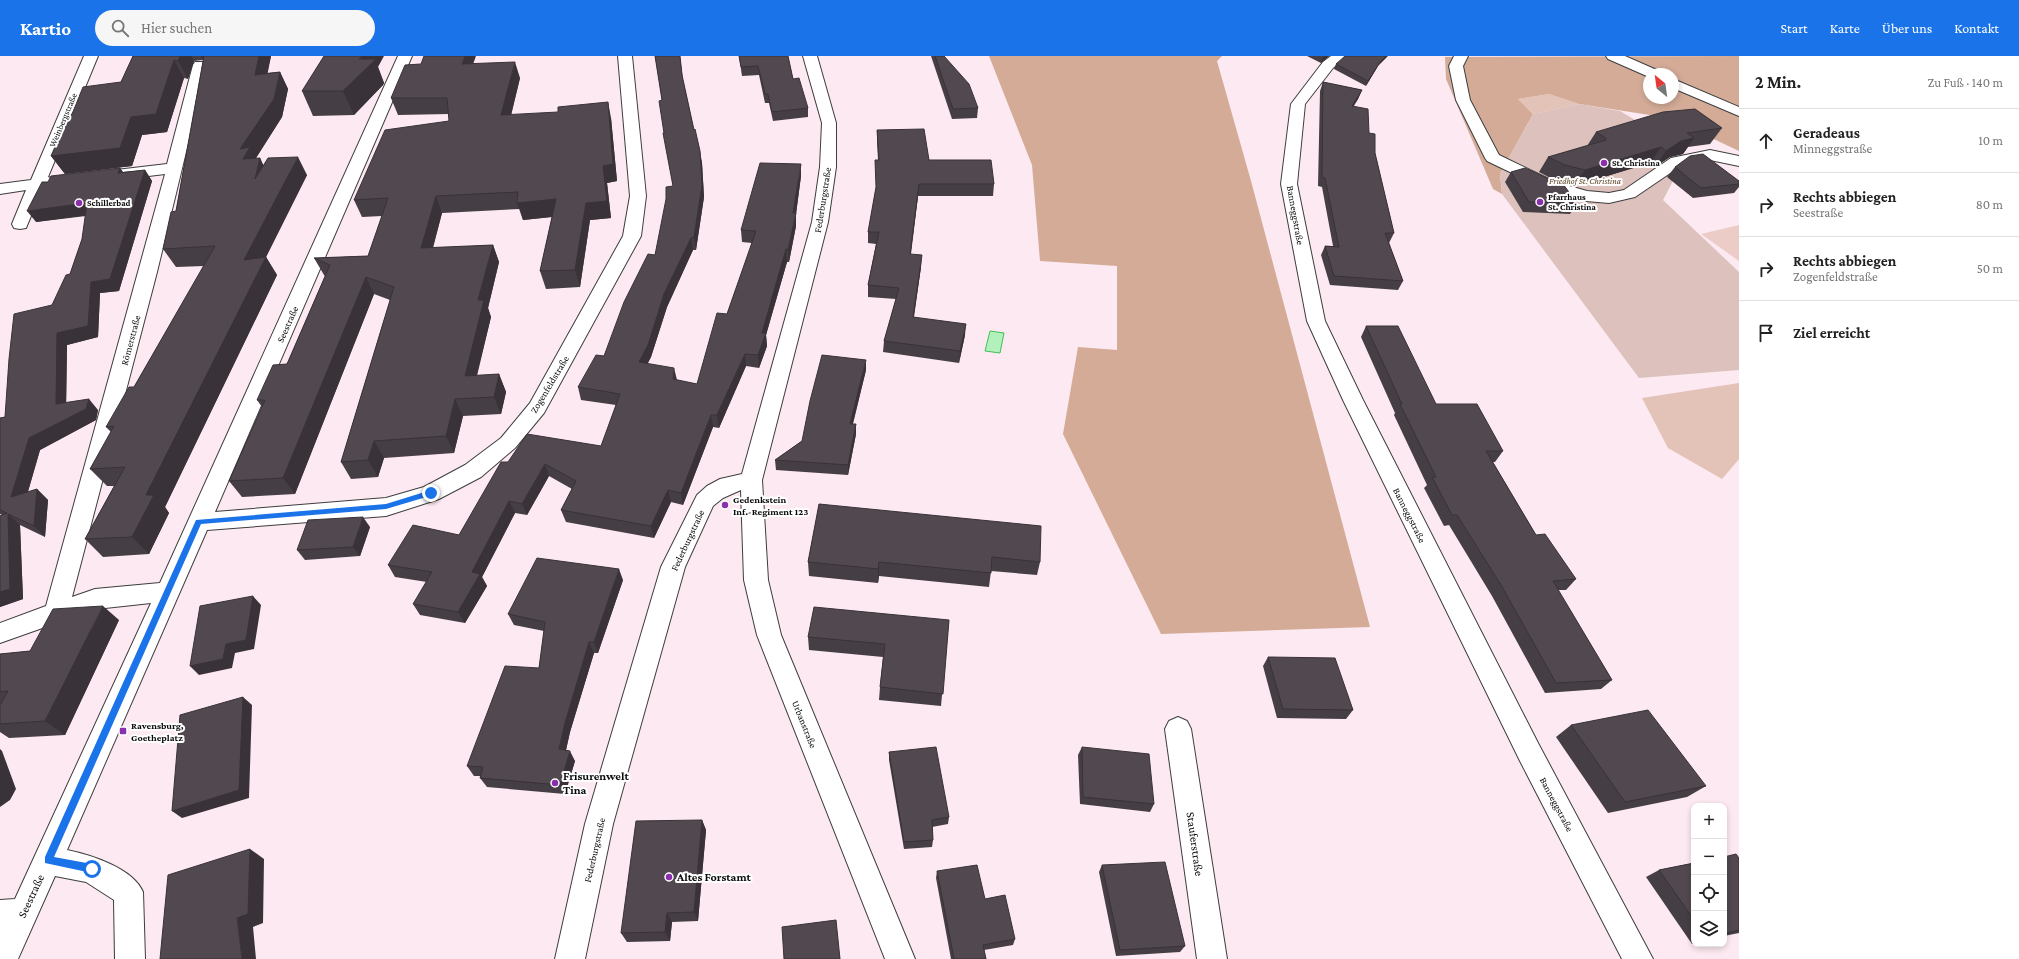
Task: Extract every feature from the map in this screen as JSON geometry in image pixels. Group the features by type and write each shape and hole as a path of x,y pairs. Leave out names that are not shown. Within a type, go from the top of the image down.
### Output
{"street":[{"name":"Weinbergstraße","path":"20,224 36,183 91,56"},
{"name":"Seestraße","path":"2,959 11,914 48,860 405,56"},
{"name":"Zogenfeldstraße","path":"199,522 386,507 438,489 473,470 508,443 537,408 632,236 638,196 625,56"},
{"name":"Banneggstraße","path":"1339,56 1328,65 1298,104 1289,184 1316,321 1353,400 1529,752 1638,959"},
{"path":"1460,56 1456,66 1463,100 1493,158 1549,185 1586,196 1609,198 1629,194 1677,161 1710,155 1739,161"},
{"path":"1613,56 1643,69"},
{"name":"Federburgstraße","path":"570,959 599,824 673,567 705,501 715,492 728,485 751,480 820,222 828,167 829,123 809,57"},
{"name":"Römerstraße","path":"56,613 200,65"},
{"path":"1679,86 1739,112"},
{"path":"97,177 174,168"},
{"path":"0,189 67,180"},
{"name":"Urbanstraße","path":"751,480 756,580 769,635 900,959"},
{"path":"0,633 95,599 167,592"},
{"name":"Stauferstraße","path":"1178,730 1212,959"},
{"path":"48,860 92,869 128,892 130,959"}],"shaded area":[{"path":"989,56 1222,56 1217,61 1251,181 1370,627 1161,634 1063,434 1078,347 1117,350 1117,266 1040,261 1032,165"},
{"path":"1739,56 1739,151 1669,118 1579,104 1549,94 1518,99 1533,114 1500,174 1502,194 1493,189 1446,79 1445,57"},
{"path":"1549,94 1579,104 1533,114 1518,99"},
{"path":"1739,225 1739,261 1701,234"},
{"path":"990,331 1004,333 1000,353 985,351"},
{"path":"1739,383 1739,459 1722,479 1668,448 1642,398"}],"green space":[{"name":"Friedhof St. Christina","path":"1579,104 1620,111 1647,127 1655,159 1675,177 1663,200 1739,272 1739,370 1639,378 1502,194 1500,174 1533,114"}],"building":[{"path":"133,56 180,56 178,61 174,60 156,114 131,117 120,148 51,156 69,115 72,114 83,87 121,82"},
{"path":"204,56 259,56 255,75 280,72 274,99 240,149 250,147 243,159 260,158 255,179 268,158 298,157 244,260 266,257 146,495 154,495 132,537 85,539 125,467 90,469 114,426 106,427 129,387 134,387 215,246 163,249 171,212 176,211"},
{"path":"324,56 361,56 359,59 375,59 343,91 302,91"},
{"path":"424,56 465,56 462,64 515,62 501,115 558,112 558,107 608,102 613,164 603,166 607,201 586,203 575,270 540,271 556,199 517,203 518,192 436,196 421,248 493,245 478,300 484,300 465,376 499,374 494,397 455,399 446,436 374,441 368,460 341,462 394,287 366,277 283,478 229,481 265,400 257,400 273,365 287,364 330,265 314,258 368,256 388,198 354,200 385,130 449,121 447,98 391,98 405,65 421,64"},
{"path":"655,56 680,56 682,75 700,151 702,185 694,237 691,238 664,294 648,345 639,362 674,368 673,379 697,384 717,313 727,314 756,231 741,230 760,163 801,164 793,213 796,213 788,250 786,249 762,333 766,333 758,355 745,354 717,415 711,415 681,493 668,490 651,526 561,510 576,481 545,464 522,504 509,501 472,572 480,574 458,612 413,604 432,572 388,565 413,525 459,535 501,462 508,462 527,434 601,446 620,394 578,387 596,355 604,356 624,302 648,254 655,255 666,199 666,187 673,186 663,133 659,101 662,100"},
{"path":"739,56 788,56 793,79 799,78 808,108 772,112 768,94 765,94 758,66 741,67"},
{"path":"935,56 944,56 969,84 978,108 953,109"},
{"path":"1345,56 1386,56 1380,62 1368,81 1336,64"},
{"path":"1323,82 1362,90 1352,106 1368,109 1369,133 1375,134 1375,153 1394,233 1385,233 1403,281 1334,276 1325,246 1339,247 1325,178 1322,177"},
{"path":"1695,109 1722,128 1687,133 1694,138 1681,141 1666,151 1661,147 1585,170 1565,165 1548,157 1606,140 1606,138 1596,132 1663,112"},
{"path":"924,129 929,160 991,160 994,184 919,184 910,254 922,255 913,317 966,324 960,351 884,341 899,288 868,285 879,232 868,232 876,187 875,160 879,160 877,130"},
{"path":"1703,154 1739,181 1739,184 1701,188 1675,167 1690,156"},
{"path":"120,168 118,173 145,170 110,279 91,282 88,326 57,333 56,404 89,399 86,409 29,438 11,497 37,489 34,526 8,514 10,589 0,592 0,516 7,513 0,510 0,418 5,417 14,314 52,305 66,275 70,274 82,239 87,203 27,211 42,182 48,182 51,176"},
{"path":"1525,168 1563,184 1577,203 1529,202 1511,172"},
{"path":"1366,326 1398,326 1436,404 1477,404 1503,451 1486,451 1536,535 1545,534 1576,579 1553,581 1612,680 1556,683 1501,585 1457,515 1452,515 1432,477 1436,477 1400,404 1402,404"},
{"path":"822,355 866,360 850,424 856,424 848,465 775,460 802,441 810,401"},
{"path":"819,504 1041,526 1040,562 992,557 991,573 879,562 878,569 808,562"},
{"path":"363,517 353,547 297,550 308,520"},
{"path":"537,558 619,569 594,642 589,642 565,723 559,749 570,751 560,785 480,778 483,767 467,766 505,666 539,668 545,622 508,614"},
{"path":"253,596 246,640 226,644 223,659 190,666 200,606"},
{"path":"103,606 45,721 0,724 0,705 8,691 0,692 0,654 30,651 53,609"},
{"path":"814,607 949,620 943,694 880,687 885,644 808,637"},
{"path":"1268,657 1335,658 1353,710 1283,709"},
{"path":"243,697 239,790 172,811 180,715"},
{"path":"1648,710 1706,786 1625,802 1571,725"},
{"path":"936,747 949,817 932,820 933,840 904,842 889,752"},
{"path":"1082,747 1149,754 1154,804 1083,797"},
{"name":"Altes Forstamt","path":"702,820 694,912 667,913 665,932 621,933 636,821"},
{"path":"250,849 248,914 237,918 242,959 160,959 168,875"},
{"path":"1736,854 1739,858 1739,930 1727,933 1727,875 1727,856"},
{"path":"1165,862 1185,946 1120,950 1102,865"},
{"path":"1691,864 1691,916 1659,870"},
{"path":"977,865 985,899 1005,895 1015,939 983,945 986,959 954,959 937,871"},
{"path":"836,920 840,959 784,959 782,927"}],"place":[{"name":"St. Christina","path":"1604,163"},
{"name":"Pfarrhaus St. Christina","path":"1540,202"},
{"name":"Schillerbad","path":"79,203"},
{"name":"Gedenkstein Inf.-Regiment 123","path":"725,505"},
{"name":"Ravensburg, Goetheplatz","path":"123,731"},
{"name":"Frisurenwelt Tina","path":"555,783"},
{"name":"Altes Forstamt","path":"669,877"}],"route":[{"path":"92,869 48,860 199,522 386,507 431,493"}]}
